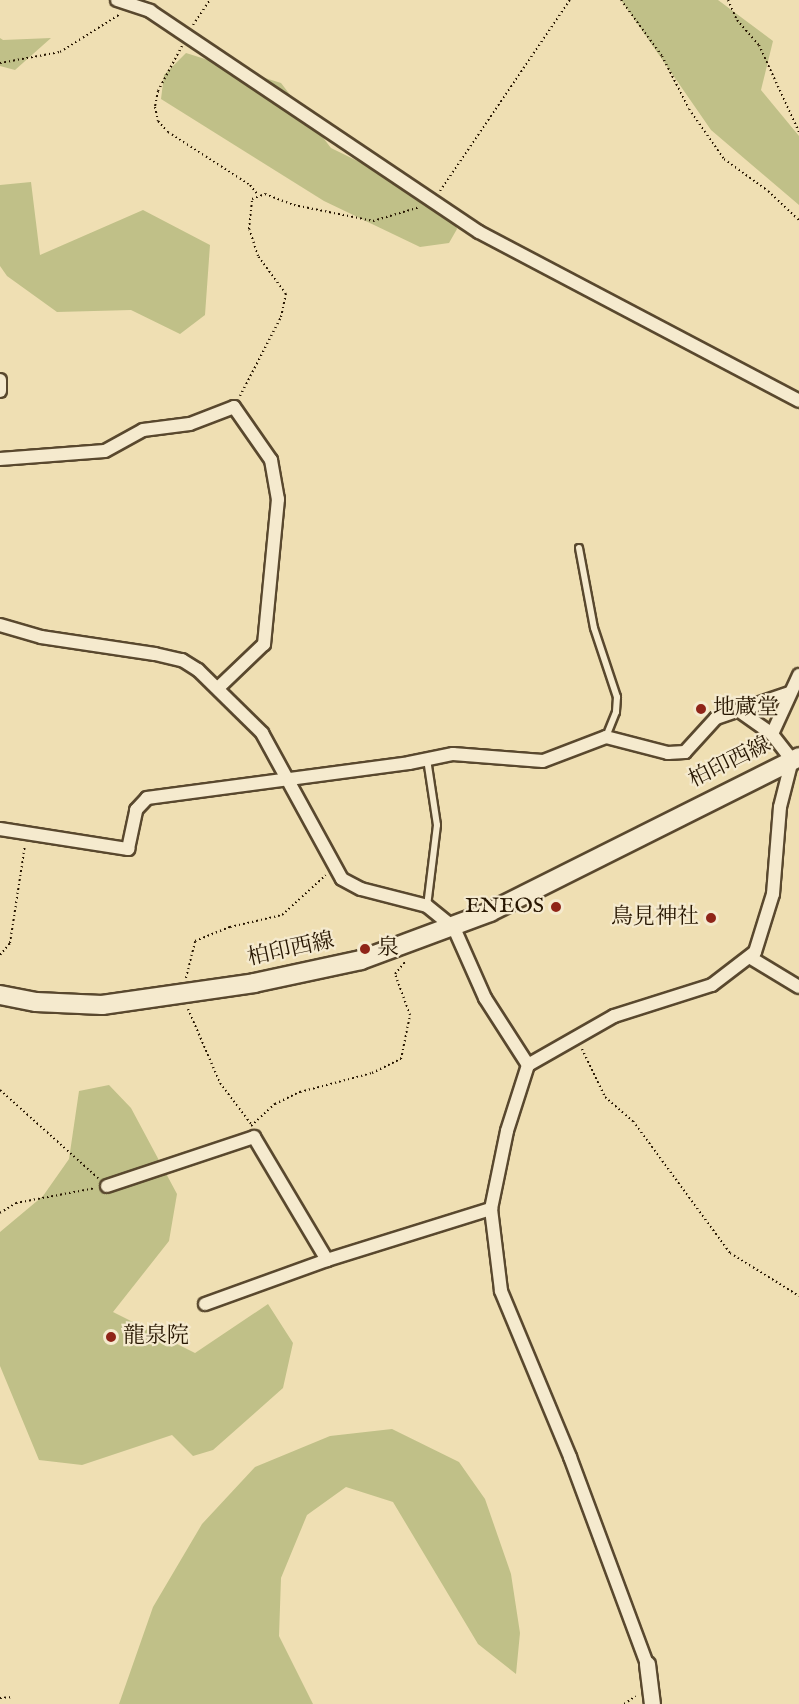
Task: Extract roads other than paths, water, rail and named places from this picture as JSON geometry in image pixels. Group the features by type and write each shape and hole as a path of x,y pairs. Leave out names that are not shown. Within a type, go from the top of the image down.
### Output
{"main road":[{"name":"柏印西線","path":"0,995 36,1002 102,1005 182,995 320,970 409,945 454,928 796,758"}],"street":[{"path":"117,0 150,10 479,232 799,401"},
{"path":"0,380 0,391"},
{"path":"0,459 105,451 143,430 190,424 234,407 261,440 272,460 278,508 264,644 219,687"},
{"path":"0,625 41,637 182,660 219,687 262,733 348,884 427,906 454,928 480,990 528,1065"},
{"path":"772,734 799,675"},
{"path":"0,829 26,835 128,849 136,810 147,798 453,754 543,761 606,737 668,753 685,752 716,718 741,712 789,693"},
{"path":"652,1704 647,1664 566,1446 501,1291 491,1209 507,1131 528,1065 634,1007 712,985 751,957 773,894 780,807 796,758 772,734 741,712"},
{"path":"751,957 799,987"},
{"path":"107,1186 254,1137 327,1260"},
{"path":"206,1304 327,1260 491,1209"}],"lane":[{"path":"579,548 594,628 617,697 616,712 606,737"},
{"path":"427,759 437,825 427,906"}],"place":[{"name":"地蔵堂","path":"701,709"},
{"name":"ENEOS","path":"556,907"},
{"name":"鳥見神社","path":"711,918"},
{"name":"泉","path":"365,949"},
{"name":"龍泉院","path":"111,1337"}]}
